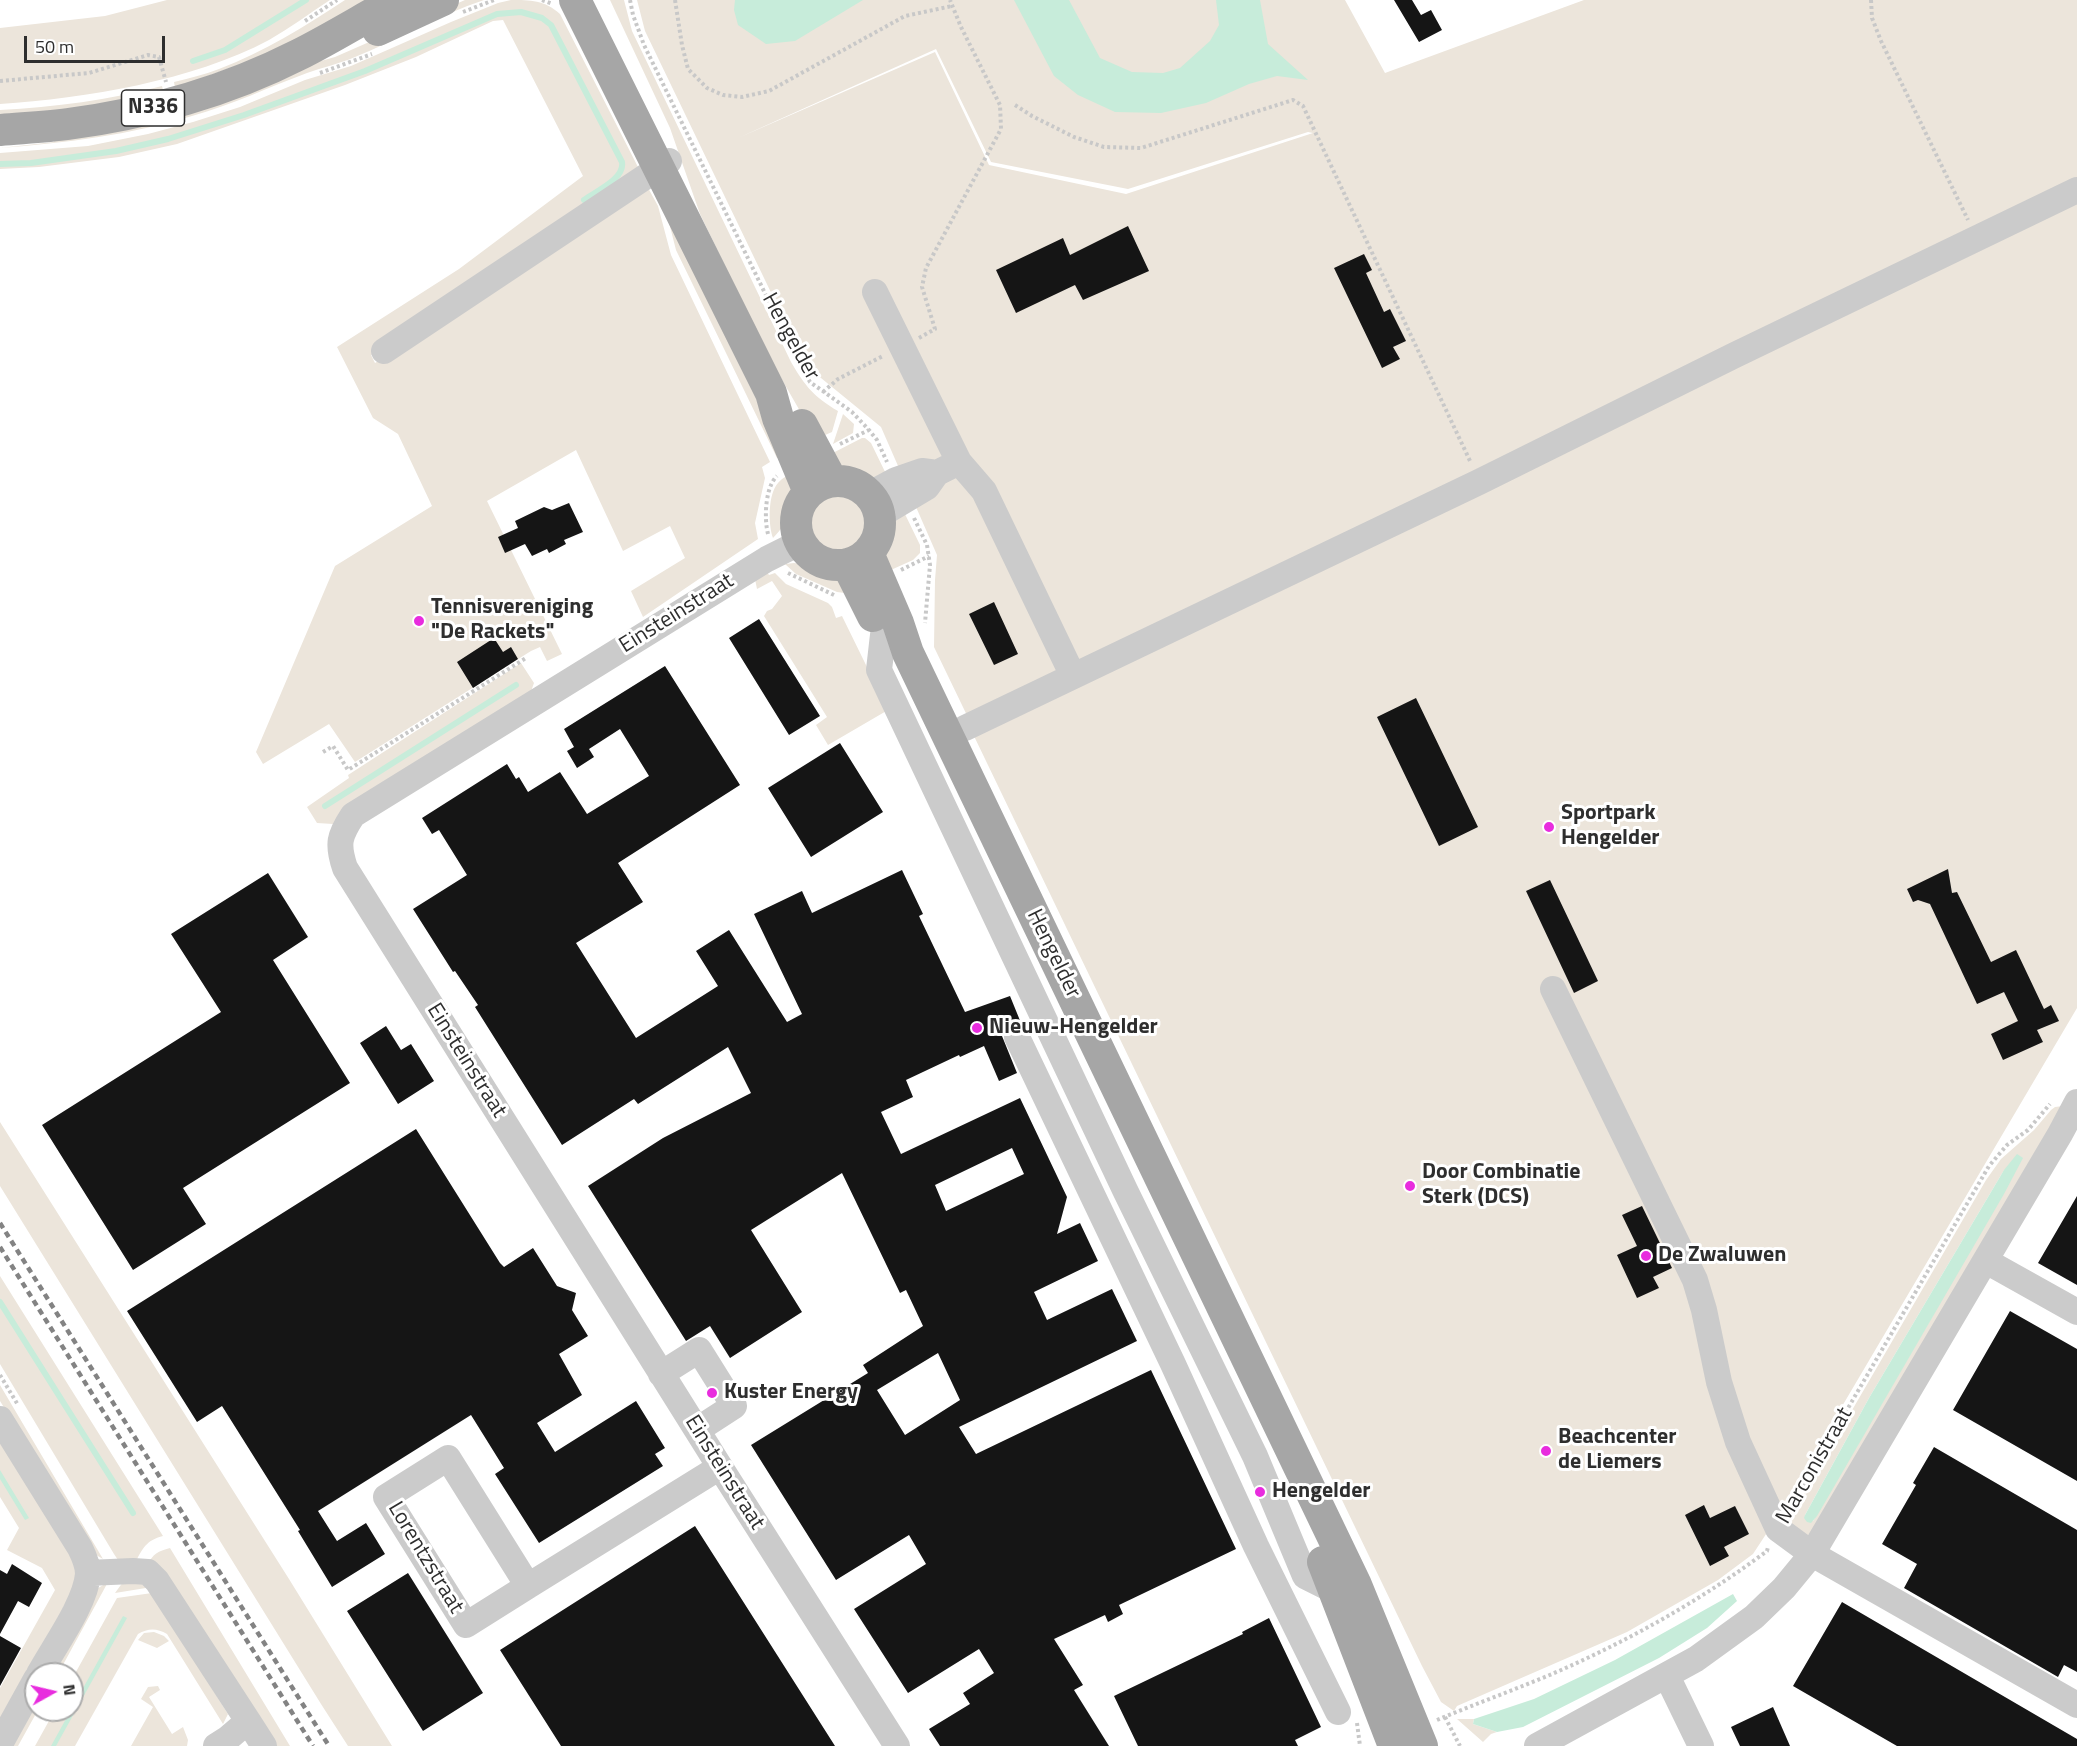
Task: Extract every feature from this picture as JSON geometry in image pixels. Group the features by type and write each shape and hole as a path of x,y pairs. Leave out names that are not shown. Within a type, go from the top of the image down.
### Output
{"main road":[{"name":"N336","path":"0,130 68,124 135,113 189,98 238,81 298,41 398,0"},
{"name":"N336","path":"298,41 334,51 443,0"},
{"name":"Hengelder","path":"575,0 664,164 779,390 800,421 814,474"},
{"name":"Hengelder","path":"598,0 664,164"},
{"path":"814,474 848,481 888,497 879,536 864,572 788,548 797,532 798,511 814,474"},
{"name":"Hengelder","path":"864,572 883,635 899,659 1278,1446 1394,1746"},
{"name":"Hengelder","path":"864,572 898,623 908,653 1356,1585 1422,1746"}],"street":[{"path":"384,351 664,164"},
{"path":"964,728 1479,482 2077,190"},
{"path":"875,292 903,347 948,468 984,491 1073,676"},
{"path":"888,497 927,487 948,468"},
{"name":"Einsteinstraat","path":"788,548 353,815 341,833 339,851 345,868 897,1746"},
{"name":"Hengelder","path":"883,635 879,670 1125,1190 1255,1456 1305,1576 1335,1591"},
{"path":"1553,989 1695,1280 1704,1310 1719,1382 1738,1442 1778,1529 1812,1554 2077,1705"},
{"path":"1017,1037 1173,1364 1256,1546 1338,1712"},
{"path":"1036,1076 1065,1062"},
{"name":"Marconistraat","path":"1523,1746 1543,1742 1696,1659 1754,1617 1784,1588 1812,1554 1986,1261 2069,1139 2075,1104"},
{"path":"1097,1204 1125,1190"},
{"path":"1125,1263 1155,1249"},
{"path":"1986,1261 2077,1312"},
{"path":"1173,1364 1204,1349"},
{"path":"661,1374 699,1350 734,1406 697,1430"},
{"path":"0,1419 86,1560 88,1573 81,1600 46,1662"},
{"name":"Lorentzstraat","path":"528,1586 448,1458 386,1497 466,1625 720,1467"},
{"path":"1256,1546 1286,1532"},
{"path":"88,1573 148,1572 157,1581 264,1746"},
{"path":"1667,1676 1701,1746"},
{"path":"0,1744 24,1701"},
{"path":"217,1746 248,1721"}],"path":[{"path":"298,41 337,0"},
{"name":"Hengelder","path":"630,0 633,15 649,55 799,363 810,382 852,412 877,440 888,497 927,545 930,580 925,627"},
{"path":"675,0 688,69 707,88 723,95 742,97 777,87 905,16 952,6"},
{"path":"823,392 838,379 935,329 922,287 922,277 1001,129 1000,105 950,0"},
{"path":"1871,0 1872,18 1881,41 1978,239"},
{"path":"0,81 89,73 148,55 159,57 165,81"},
{"path":"155,84 176,78"},
{"path":"1015,105 1074,137 1104,147 1141,148 1293,100 1304,106 1479,482"},
{"path":"869,430 814,474 775,478 765,523 788,548 789,575 839,598 864,572 929,555"},
{"path":"323,752 333,746 348,770 526,658"},
{"name":"Marconistraat","path":"1460,1746 1444,1717 1553,1674 1640,1632 1711,1591 1767,1551 1989,1166 1998,1155 2028,1130 2052,1101 2060,1100 2075,1104"}],"shaded area":[{"path":"167,0 330,0 269,40 239,54 173,77 103,92 0,104 0,28 105,16"},
{"path":"345,0 387,0 320,35 175,88 174,82 213,71 268,47"},
{"path":"465,0 484,0 349,59 207,112 121,133 73,141 0,148 54,142 54,136 335,57"},
{"path":"511,0 543,3 560,14 640,171 452,303 371,355 375,363 398,350 647,186 658,206 671,255 770,462 762,467 765,478 755,523 758,539 643,617 631,591 685,558 670,526 623,551 576,450 487,501 562,654 547,661 540,647 531,651 355,762 329,724 263,764 256,752 335,566 432,506 398,434 373,418 337,347 459,269 583,176 503,20 493,21 416,57 345,85 177,144 119,157 39,167 0,169 0,153 88,146 193,122 240,107 305,80 351,66 451,22"},
{"path":"610,0 624,0 632,31 791,362 811,390 822,401 838,411 832,432 816,439 769,357 700,214 670,128"},
{"name":"Sportpark Hengelder","path":"637,0 1345,0 1385,73 1584,0 2077,0 2077,1008 1772,1525 1753,1554 1718,1580 1627,1632 1457,1706 1454,1711 1441,1702 973,734 975,732 934,647 937,555 881,427 821,378 816,377 804,361 645,31","holes":["936,49 991,162 1128,189 1308,132 1313,133 1126,194 989,165 935,52 738,138"]},
{"path":"735,0 863,0 795,41 766,44 738,25 734,10"},
{"path":"1014,0 1069,0 1100,58 1132,72 1163,73 1180,68 1210,41 1219,25 1216,0 1260,0 1268,44 1308,80 1277,76 1249,84 1206,103 1161,113 1115,112 1078,95 1054,76"},
{"path":"162,86 161,95 0,119 0,110 82,102"},
{"path":"664,203 786,454 777,458 676,250"},
{"path":"843,414 854,424 853,433 833,444"},
{"path":"862,438 871,443 889,480 871,481 840,470 825,457"},
{"path":"794,472 791,508 784,524 773,538 770,517 772,494 780,481"},
{"path":"833,496 843,496 853,500 861,508 865,523 861,538 853,546 843,550 833,550 823,546 815,538 811,528 811,518 815,508 823,500"},
{"path":"903,510 920,545 920,553 913,560 882,574 886,540"},
{"path":"785,564 809,565 836,576 845,593 837,592 796,574"},
{"path":"767,572 769,575 775,573 786,584 828,603 836,618 842,616 888,710 828,745 816,725 827,717 764,616 782,596 772,581 757,589 755,579"},
{"path":"521,663 534,683 529,697 333,824 317,823 307,807 349,778 348,775"},
{"path":"2063,1106 1811,1534 1804,1536 1784,1527 1986,1180 2001,1159 2034,1130 2055,1107","holes":["2004,1170 1932,1317 1813,1521 1805,1515 1869,1398"]},
{"path":"0,1122 392,1746 348,1746 321,1704 0,1186"},
{"path":"2017,1154 2023,1158 2004,1194 1817,1516 1811,1523 1807,1522 1805,1515 1869,1398 2004,1170"},
{"path":"0,1276 163,1536 147,1544 137,1559 118,1560 0,1364"},
{"path":"0,1385 103,1559 91,1552 0,1401"},
{"path":"0,1434 74,1556 77,1582 34,1662 24,1662 24,1680 0,1725 0,1688 55,1590 42,1568 7,1550 19,1528 0,1497"},
{"path":"0,1470 29,1518 25,1520 0,1479"},
{"path":"170,1548 290,1746 275,1746 147,1565 156,1553"},
{"path":"142,1579 152,1587 115,1593 123,1582"},
{"path":"108,1582 65,1662 55,1662 95,1590"},
{"path":"152,1593 228,1714 223,1724 167,1634 149,1630 138,1634 75,1746 35,1746 48,1722 84,1722 84,1662 81,1662 117,1598"},
{"path":"1733,1594 1737,1601 1707,1628 1659,1658 1523,1727 1497,1732 1473,1724 1474,1719 1534,1699 1615,1660"},
{"path":"123,1616 127,1618 84,1696 84,1686"},
{"path":"154,1632 169,1641 157,1648 138,1640 144,1633"},
{"path":"158,1686 160,1690 149,1697 172,1734 183,1727 188,1740 187,1746 131,1746 153,1707 141,1699 148,1687"},
{"path":"24,1717 24,1722 31,1722 18,1746 8,1746"},
{"path":"1457,1719 1474,1719 1473,1724 1497,1732 1491,1734 1483,1742"},
{"path":"64,1722 69,1722 56,1746 51,1746"}],"building":[{"path":"1394,0 1412,0 1421,15 1431,10 1442,30 1419,42"},
{"path":"1128,226 1149,271 1083,300 1075,285 1016,313 996,270 1063,238 1070,255"},
{"path":"1364,254 1372,270 1366,273 1384,312 1390,309 1406,341 1393,347 1400,359 1382,368 1334,268"},
{"path":"569,503 583,532 564,540 566,544 549,553 547,549 532,556 525,544 505,553 498,537 518,528 515,521 544,507 552,510"},
{"path":"994,602 1018,654 994,665 969,614"},
{"path":"759,619 820,716 789,735 729,638"},
{"path":"494,638 503,652 511,647 518,659 473,688 457,662"},
{"path":"665,666 740,785 618,863 643,902 576,943 636,1038 718,986 696,951 729,930 787,1022 802,1014 754,914 802,891 812,913 902,870 923,914 919,916 965,1012 1010,996 1021,1023 1010,1024 1004,1029 1002,1036 1017,1073 999,1081 984,1046 906,1080 913,1097 881,1112 901,1154 1020,1098 1067,1197 1057,1234 1080,1223 1098,1261 1034,1292 1047,1320 1112,1289 1137,1341 959,1427 976,1454 1151,1370 1236,1549 1119,1605 1123,1614 1108,1622 1105,1615 1054,1639 1083,1685 1074,1690 1109,1746 940,1746 929,1729 970,1704 963,1693 994,1673 979,1649 908,1693 854,1609 926,1564 909,1535 836,1580 751,1445 868,1373 863,1365 923,1326 906,1290 900,1293 842,1173 751,1230 802,1312 730,1358 710,1326 686,1341 588,1186 663,1138 751,1093 728,1047 638,1104 634,1099 562,1145 475,1007 478,1005 455,971 453,972 413,909 467,875 439,830 432,834 422,818 507,764 516,779 519,777 528,792 560,772 587,814 649,776 620,729 589,749 594,757 577,768 567,751 574,747 564,729","holes":["1012,1148 1024,1174 946,1211 935,1185","938,1353 960,1400 905,1435 877,1390"]},
{"path":"1416,698 1478,827 1439,846 1377,717"},
{"path":"840,743 883,812 811,857 768,788"},
{"path":"1948,869 1952,893 1957,892 1991,962 2016,950 2044,1009 2051,1005 2059,1021 2037,1030 2043,1042 2003,1060 1991,1034 2018,1021 2004,992 1977,1004 1930,904 1918,900 1913,902 1907,889"},
{"path":"268,873 308,937 273,960 350,1083 183,1188 206,1224 133,1270 42,1125 221,1012 171,934"},
{"path":"1550,880 1598,981 1574,993 1526,891"},
{"path":"386,1026 401,1050 411,1044 434,1081 398,1104 360,1043"},
{"path":"416,1129 500,1263 504,1267 533,1248 557,1286 576,1293 572,1310 588,1336 559,1354 582,1395 537,1423 555,1452 636,1401 665,1448 655,1454 663,1466 539,1543 495,1474 504,1468 471,1415 318,1511 337,1541 366,1523 385,1554 332,1587 298,1531 300,1530 222,1406 197,1422 127,1311"},
{"path":"2077,1196 2077,1285 2038,1263"},
{"path":"1642,1206 1672,1268 1653,1277 1659,1288 1637,1298 1617,1255 1637,1246 1622,1215"},
{"path":"2010,1311 2077,1349 2077,1481 1953,1410"},
{"path":"1934,1447 2077,1530 2077,1672 2064,1665 2058,1677 1904,1588 1917,1564 1882,1544 1916,1485 1913,1483"},
{"path":"1704,1505 1710,1518 1735,1506 1749,1534 1724,1547 1729,1556 1710,1566 1685,1515"},
{"path":"695,1526 835,1746 561,1746 500,1650"},
{"path":"12,1564 42,1583 29,1607 18,1601 0,1634 0,1570 7,1574"},
{"path":"408,1573 483,1693 423,1731 347,1611"},
{"path":"1842,1602 2077,1739 2077,1746 1897,1746 1793,1686"},
{"path":"1269,1618 1321,1727 1295,1740 1298,1746 1138,1746 1114,1696 1243,1634 1242,1632"},
{"path":"0,1636 21,1648 0,1686"},
{"path":"1773,1707 1790,1746 1740,1746 1731,1727"}],"waterway":[{"path":"193,61 225,50 306,0"},
{"path":"0,164 31,163 116,151 168,139 244,115 365,71 497,14 521,12 542,18 551,25 622,162 619,174 602,189 584,200"},
{"path":"325,806 516,685"},
{"path":"0,1302 133,1513"}],"railway":[{"path":"0,1223 329,1746"},
{"path":"0,1247 313,1746"}],"place":[{"name":"Tennisvereniging \"De Rackets\"","path":"419,621"},
{"name":"Sportpark Hengelder","path":"1549,827"},
{"name":"Nieuw-Hengelder","path":"977,1028"},
{"name":"Door Combinatie Sterk (DCS)","path":"1410,1186"},
{"name":"De Zwaluwen","path":"1646,1256"},
{"name":"Kuster Energy","path":"712,1393"},
{"name":"Beachcenter de Liemers","path":"1546,1451"},
{"name":"Hengelder","path":"1260,1492"}]}
